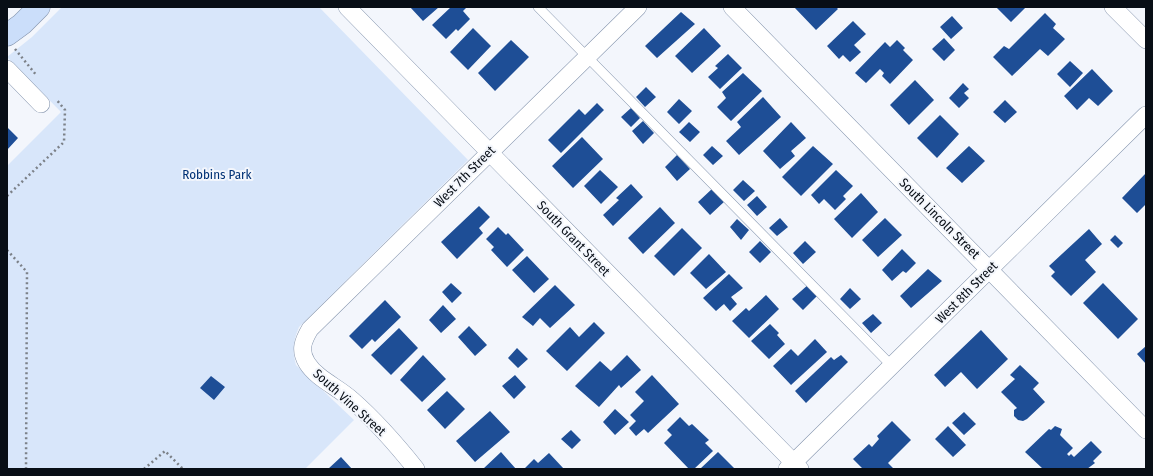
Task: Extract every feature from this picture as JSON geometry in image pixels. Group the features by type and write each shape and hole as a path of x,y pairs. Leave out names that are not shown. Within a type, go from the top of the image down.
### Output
{"street":[{"path":"11,42 22,24 39,7"},
{"name":"South Grant Street","path":"347,7 794,467"},
{"name":"West 7th Street","path":"302,352 303,341 310,329 638,7"},
{"name":"South Lincoln Street","path":"732,7 1146,430"},
{"path":"1113,7 1146,40"},
{"path":"7,69 48,101"},
{"name":"West 8th Street","path":"794,467 892,366 1146,115"},
{"name":"South Vine Street","path":"302,352 307,363 317,374 350,398 376,423 416,469"}],"lane":[{"path":"538,7 892,366"}],"path":[{"path":"11,42 40,79"},
{"path":"7,196 64,142 65,110 48,101"},
{"path":"7,250 27,272 26,469"},
{"path":"144,469 165,451 183,469"}],"green space":[{"name":"Robbins Park","path":"62,7 319,7 468,160 299,327 295,337 294,346 296,365 354,420 305,469 7,469 7,166 61,112 7,57 32,37"}],"building":[{"path":"410,7 439,7 423,21"},
{"path":"451,7 467,7 463,11 470,19 458,31 456,29 446,39 432,25"},
{"path":"794,7 836,7 838,9 816,30"},
{"path":"996,7 1026,7 1011,22"},
{"path":"681,12 695,24 657,58 645,46"},
{"path":"1045,13 1056,24 1053,28 1065,39 1048,56 1040,49 1012,76 993,57 1004,46 1009,49"},
{"path":"952,16 963,28 951,39 940,27"},
{"path":"853,21 866,34 854,45 861,52 850,62 843,55 839,59 827,46"},
{"path":"473,28 491,46 468,70 450,52"},
{"path":"704,28 721,46 692,73 675,56"},
{"path":"944,38 955,50 944,61 932,49"},
{"path":"511,40 529,57 495,91 478,73"},
{"path":"897,40 905,48 903,50 913,60 890,84 882,76 884,73 880,69 866,83 855,73 885,42 890,47"},
{"path":"728,54 742,68 720,89 708,77 718,68 715,66"},
{"path":"1070,61 1083,73 1070,87 1057,74"},
{"path":"1092,69 1113,91 1098,106 1089,98 1077,110 1064,96"},
{"path":"743,73 762,91 731,121 717,107 726,98 722,92"},
{"path":"915,80 934,100 909,125 890,105"},
{"path":"963,83 969,89 964,93 969,98 959,108 949,98"},
{"path":"646,87 656,97 645,107 636,97"},
{"path":"763,97 781,117 739,155 726,141 741,127 737,122"},
{"path":"679,99 692,111 679,124 667,112"},
{"path":"1005,100 1017,112 1005,123 993,112"},
{"path":"597,103 604,110 561,153 548,140 579,109 585,115"},
{"path":"631,108 640,118 631,127 621,117"},
{"path":"940,115 959,134 937,158 917,138"},
{"path":"643,121 654,133 643,144 632,131"},
{"path":"689,122 700,132 690,142 679,132"},
{"path":"791,122 806,138 791,151 795,156 780,169 763,151"},
{"path":"7,127 18,138 7,150"},
{"path":"582,137 603,159 573,188 552,166"},
{"path":"712,146 723,156 713,165 703,155"},
{"path":"813,146 833,164 801,196 782,177"},
{"path":"969,146 985,161 962,183 946,168"},
{"path":"677,155 690,169 677,181 665,167"},
{"path":"600,170 618,187 601,204 584,186"},
{"path":"836,170 853,186 843,196 846,199 835,210 824,199 819,204 811,195"},
{"path":"1146,173 1146,204 1137,213 1122,198"},
{"path":"743,180 755,191 744,201 733,190"},
{"path":"631,184 643,197 613,226 603,215 619,200 616,198"},
{"path":"713,188 725,201 710,215 698,202"},
{"path":"861,193 878,212 852,238 834,219"},
{"path":"757,196 767,207 757,216 747,205"},
{"path":"479,206 490,217 479,228 483,233 457,259 441,242"},
{"path":"660,207 675,223 643,254 628,238"},
{"path":"780,218 788,227 777,236 769,228"},
{"path":"885,218 902,235 878,257 862,240"},
{"path":"737,219 749,230 741,240 730,227"},
{"path":"498,227 506,235 508,233 524,250 507,267 491,250 494,247 486,239"},
{"path":"682,228 702,248 674,276 654,256"},
{"path":"1089,229 1102,244 1085,260 1096,272 1071,296 1051,276 1055,272 1049,266"},
{"path":"1115,235 1123,243 1118,248 1110,240"},
{"path":"760,241 771,252 760,263 749,252"},
{"path":"805,241 816,252 803,264 793,253"},
{"path":"902,249 916,263 906,273 903,271 892,281 882,270"},
{"path":"709,254 726,272 706,289 690,273"},
{"path":"527,256 549,279 534,293 512,270"},
{"path":"928,269 942,281 911,308 900,296"},
{"path":"729,274 743,288 731,297 737,304 730,311 724,304 716,311 703,298"},
{"path":"451,283 462,293 452,303 442,292"},
{"path":"1103,283 1138,319 1118,339 1083,303"},
{"path":"809,284 819,294 803,310 792,299"},
{"path":"555,285 575,305 550,328 540,318 533,326 522,317"},
{"path":"850,288 861,299 850,309 840,299"},
{"path":"766,295 779,309 749,338 732,321 746,308 749,311"},
{"path":"385,300 401,317 375,342 372,339 362,349 349,336"},
{"path":"443,305 456,319 441,333 429,320"},
{"path":"873,314 882,323 871,333 862,323"},
{"path":"594,322 605,333 567,371 546,351 570,327 579,337"},
{"path":"770,324 779,333 777,335 785,344 769,359 751,341"},
{"path":"469,326 487,345 475,356 458,337"},
{"path":"399,328 418,348 391,375 371,355"},
{"path":"981,330 1008,359 977,389 961,372 945,387 934,375"},
{"path":"815,339 827,352 791,385 773,366 791,349 798,356"},
{"path":"1146,346 1146,364 1137,354"},
{"path":"517,348 528,359 518,368 508,358"},
{"path":"423,355 446,379 422,402 400,380"},
{"path":"627,355 641,370 621,388 619,385 599,407 575,386 600,361 611,371"},
{"path":"841,355 848,362 806,403 795,391 831,357 834,360"},
{"path":"1020,365 1039,383 1033,389 1045,402 1023,421 1018,420 1014,416 1014,410 1017,408 1001,392 1015,379 1010,375"},
{"path":"515,375 526,387 514,399 502,386"},
{"path":"652,375 679,404 648,433 644,429 636,436 629,428 636,421 630,415 644,401 635,392"},
{"path":"211,376 225,387 214,400 200,388"},
{"path":"447,391 465,409 445,429 427,410"},
{"path":"615,409 629,422 615,435 603,422"},
{"path":"490,411 510,432 475,462 456,441"},
{"path":"964,412 976,424 964,435 952,423"},
{"path":"680,417 689,426 692,424 709,440 705,443 713,451 694,469 689,469 664,443 672,435 667,430"},
{"path":"892,421 911,440 888,463 894,469 863,469 853,459 869,444 872,447 879,439 877,436"},
{"path":"948,426 966,445 953,457 935,439"},
{"path":"1055,426 1062,429 1060,435 1073,448 1067,454 1069,456 1071,454 1074,457 1091,441 1102,452 1093,461 1095,463 1087,469 1043,469 1025,452 1049,429 1051,430"},
{"path":"571,430 581,440 572,449 561,439"},
{"path":"501,452 516,469 483,469"},
{"path":"718,452 735,469 700,469"},
{"path":"549,453 564,469 524,469 534,459 538,463"},
{"path":"341,457 352,469 328,469"}]}
